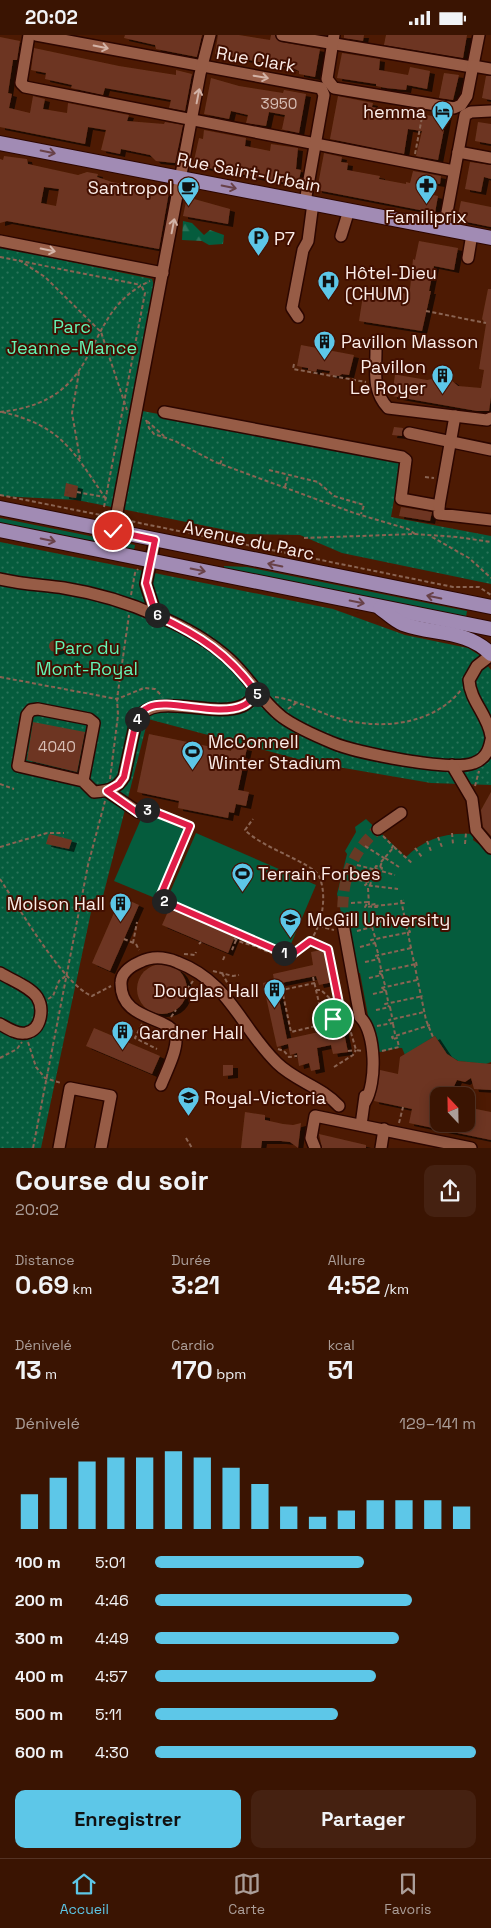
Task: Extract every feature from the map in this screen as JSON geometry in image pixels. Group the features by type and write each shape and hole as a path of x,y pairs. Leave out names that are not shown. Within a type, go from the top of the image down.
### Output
{"main road":[{"name":"Rue Saint-Urbain","path":"0,143 182,178 310,205 348,216 444,228 491,238"},
{"name":"Avenue du Parc","path":"0,508 487,607"},
{"path":"0,530 144,565 378,606 491,629"},
{"path":"378,606 401,624 465,637 477,643 489,656"},
{"path":"487,607 491,623"}],"street":[{"path":"29,35 22,83 25,87 454,171"},
{"name":"Rue Clark","path":"36,35 203,67 471,112 491,111"},
{"path":"116,518 159,276 182,178 210,35"},
{"path":"282,35 334,39 491,69"},
{"path":"444,228 458,152 463,110 479,35"},
{"path":"298,317 292,308 303,250 309,234 316,145 334,39"},
{"path":"458,152 491,158"},
{"path":"344,237 349,225 348,216"},
{"path":"468,258 472,234"},
{"path":"0,241 159,276"},
{"path":"376,350 378,395 388,408 491,418"},
{"path":"164,412 402,457 406,461 401,499 439,506"},
{"path":"455,416 439,514 491,521"},
{"path":"409,433 491,450"},
{"path":"155,540 144,565 146,583 156,615"},
{"path":"0,579 66,588 104,597 156,615 200,638 228,658 260,696 294,725 333,743 372,753 452,765 466,765 482,758 487,753 491,740"},
{"path":"489,656 474,669 469,680 472,697 488,723 491,735"},
{"path":"83,781 94,723 89,719 31,710 26,715 18,766 83,781 94,792 107,791 119,784 124,777 139,715 149,707 164,705 193,709 235,708 260,696"},
{"path":"452,765 472,799 476,830 491,848"},
{"path":"107,791 138,813"},
{"path":"380,832 400,813"},
{"path":"343,924 360,1017 366,1023 374,1064 371,1078 366,1086 366,1102 361,1125"},
{"path":"161,1085 175,1043 175,1036 169,1028 140,1015 131,1008 123,995 121,984 124,974 130,967 153,958 174,961 207,977 275,1061 311,1087 325,1093 339,1106 336,1120"},
{"path":"0,973 36,995 41,1012 37,1025 26,1033 18,1033 0,1024"},
{"path":"58,1148 70,1088 111,1095 101,1148"},
{"path":"315,1148 311,1139 315,1116 471,1148"},
{"path":"382,1148 384,1129"}],"path":[{"path":"414,163 424,109"},
{"path":"0,257 142,285"},
{"path":"19,260 45,277 102,332 123,402"},
{"path":"105,498 81,461 63,441 45,427 24,417 0,411 27,408 46,401 64,389 80,370 125,296 159,276"},
{"path":"104,507 145,293 142,285"},
{"path":"426,311 486,323"},
{"path":"294,364 293,369 376,383"},
{"path":"80,370 72,413 81,461"},
{"path":"143,418 164,437"},
{"path":"146,420 152,433 220,464 360,515 408,529 415,534"},
{"path":"220,464 223,457"},
{"path":"269,470 318,482 334,496 364,505 360,515"},
{"path":"284,488 288,475"},
{"path":"77,492 105,498"},
{"name":"Avenue du Parc","path":"0,495 462,588 479,587"},
{"path":"304,538 415,534 491,542"},
{"path":"432,537 468,558 491,578"},
{"path":"130,601 135,573 144,565"},
{"path":"480,583 479,587 491,595"},
{"path":"33,1148 45,1078 88,865 107,791 115,747 118,715 117,699 129,615"},
{"path":"0,677 117,699 148,688 159,691 164,705"},
{"path":"260,696 289,699 341,719 388,724 413,720 437,710 449,703 469,680"},
{"path":"0,784 14,789"},
{"path":"138,813 150,810 190,826 159,899 290,956"},
{"path":"253,819 245,830 256,840 316,871 321,882 323,914 320,926 310,941 290,956"},
{"path":"380,832 393,846 382,862"},
{"path":"0,847 47,833 64,833"},
{"path":"452,833 453,844"},
{"path":"465,844 466,833"},
{"path":"438,837 442,847"},
{"path":"427,841 432,851"},
{"path":"365,846 384,858 380,867 382,868 381,871 395,875"},
{"path":"390,851 394,847 414,864"},
{"path":"415,848 422,857"},
{"path":"385,858 399,867"},
{"path":"357,865 380,871 375,868 376,866 380,867"},
{"path":"373,871 369,905 376,905"},
{"path":"0,879 74,985 92,996 116,982"},
{"path":"352,879 369,882 365,885 398,889"},
{"path":"351,903 368,902 365,907 403,902 404,917 423,996 424,1012 433,1037"},
{"path":"369,907 376,905"},
{"path":"382,970 376,943 372,940 375,938 372,925 368,924 404,917"},
{"path":"133,943 137,922"},
{"path":"357,931 380,922"},
{"path":"320,926 332,930"},
{"path":"375,938 409,932"},
{"path":"232,950 239,933"},
{"path":"234,938 290,956"},
{"path":"124,939 133,943 139,949"},
{"path":"310,941 328,949 341,1013"},
{"path":"360,947 376,943"},
{"path":"365,962 379,956 411,948"},
{"path":"379,956 375,956 386,954"},
{"path":"223,960 225,955"},
{"path":"389,1002 386,991 382,988 385,986 382,975 378,972 416,964"},
{"path":"208,969 234,976 239,975"},
{"path":"50,998 56,991 59,981 67,975"},
{"path":"187,989 196,975"},
{"path":"369,978 382,975"},
{"path":"286,1033 324,1024 313,977"},
{"path":"306,978 308,984"},
{"path":"385,986 418,980"},
{"path":"277,991 315,983"},
{"path":"282,990 291,1032"},
{"path":"316,990 321,990 340,1007"},
{"path":"373,994 386,991"},
{"path":"237,996 243,995"},
{"path":"396,1035 393,1023 389,1020 392,1018 390,1007 385,1004 423,996"},
{"path":"376,1010 390,1007"},
{"path":"322,1016 345,1012 356,1050 353,1055 334,1067"},
{"path":"392,1018 424,1012"},
{"path":"332,1015 333,1019"},
{"path":"143,1020 135,1038 157,1049"},
{"path":"377,1026 393,1023"},
{"path":"382,1051 399,1047 397,1039 392,1037 429,1025"},
{"path":"0,1058 17,1049 25,1038 31,1047 36,1067 45,1078 59,1083"},
{"path":"348,1051 370,1052"},
{"path":"399,1123 403,1107"},
{"path":"186,1138 192,1148"}],"green space":[{"path":"183,221 192,223 204,235 210,230 224,235 223,244 209,245 202,241 182,240"},
{"name":"Parc Jeanne-Mance","path":"0,247 152,279 155,288 132,409 401,460 391,517 491,536 491,584 342,553 300,535 246,534 77,500 0,496"},
{"path":"0,518 135,545 134,550 0,523"},
{"name":"Parc du Mont-Royal","path":"0,542 333,609 405,635 468,648 479,655 491,670 491,785 431,783 309,762 148,719 102,900 94,898 41,1148 0,1148"},
{"path":"224,566 247,567 467,611 466,617 224,568"},
{"path":"144,812 185,830 155,898 114,881"},
{"path":"366,819 406,857 413,850 429,841 455,834 474,834 473,840 491,853 491,1062 486,1064 458,1061 447,1054 435,1036 405,1055 402,1048 375,1053 360,973 357,973 351,959 337,894 347,854 345,851 356,832 355,827"},
{"name":"Terrain Forbes","path":"196,833 316,885 288,951 167,899"}],"building":[{"path":"125,35 202,35 197,57 156,49 155,45 124,38"},
{"path":"218,35 239,35 270,40 271,35 275,35 281,42 320,49 315,77 299,74 299,71 293,68 215,54"},
{"path":"344,35 364,35 363,41 344,38"},
{"path":"386,35 467,35 463,58 384,45"},
{"path":"0,37 20,41 17,60 13,60 8,93 12,94 9,108 30,113 33,96 45,99 43,109 67,113 68,103 129,115 127,121 164,124 165,122 183,125 175,163 156,161 150,155 121,149 120,154 101,150 106,130 88,127 85,144 0,127"},
{"path":"34,48 119,66 176,75 176,70 192,74 185,111 169,108 171,100 105,88 103,95 71,88 72,85 45,79 46,73 31,70"},
{"path":"342,53 380,59 379,70 408,75 410,67 430,71 427,89 407,85 406,90 386,88 376,86 376,84 337,78"},
{"path":"444,73 459,75 453,100 439,98"},
{"path":"486,76 491,76 491,100 482,98"},
{"path":"211,78 239,86 283,93 284,90 306,94 299,133 280,129 282,129 285,115 269,112 266,126 246,123 248,115 231,111 229,119 204,114"},
{"path":"338,96 373,103 372,107 406,114 406,112 433,116 434,112 447,114 438,160 416,156 422,131 408,129 404,154 330,139"},
{"path":"478,122 491,124 491,144 475,141"},
{"path":"204,130 246,138 245,146 270,151 271,144 298,148 296,169 301,170 298,185 193,165 199,138 203,139"},
{"path":"324,153 342,157 341,162 348,163 347,170 380,176 379,179 406,184 406,182 410,183 413,171 441,176 440,184 427,182 424,193 438,196 435,213 317,190"},
{"path":"4,156 27,159 28,164 78,175 87,172 98,174 97,177 112,182 169,192 159,249 7,221 0,223 0,159 3,160","holes":["44,187 59,189 56,206 41,203"]},
{"path":"470,162 491,165 491,179 484,177 481,192 465,189"},
{"path":"187,197 230,209 228,224 183,216"},
{"path":"461,201 491,207 491,227 457,220"},
{"path":"419,241 458,248 454,270 434,266 429,291 431,291 422,331 359,321 364,289 398,296 399,292 406,294 407,289 410,289 413,259 415,260"},
{"name":"Pavillon Le Royer","path":"488,289 491,289 491,397 489,411 477,411 392,396 395,375 427,380 437,378 451,380 458,386 481,388 484,370 479,369 486,324 482,319"},
{"name":"Pavillon Masson","path":"301,345 354,355 349,375 329,375 330,371 317,369 316,372 297,366"},
{"path":"394,427 403,428 402,436 392,435"},
{"path":"66,483 78,486 76,498 64,496"},
{"path":"401,507 432,512 430,521 399,516"},
{"path":"53,640 57,640 61,646 57,652 53,652 49,648 49,644"},
{"path":"33,722 85,732 77,772 27,760"},
{"name":"McConnell Winter Stadium","path":"149,734 231,751 232,745 247,748 238,790 249,792 246,806 236,804 234,813 229,812 228,818 178,808 179,801 137,792"},
{"path":"491,792 491,836 483,827 481,810"},
{"path":"49,834 72,840 69,849 46,844"},
{"name":"Molson Hall","path":"121,897 139,905 110,971 92,963"},
{"path":"170,907 235,936 228,953 162,925"},
{"name":"Douglas Hall","path":"326,949 333,982 319,985 316,976 276,984 287,1039 328,1030 326,1021 341,1018 348,1052 333,1054 331,1045 317,1048 320,1069 311,1071 309,1063 299,1066 297,1053 290,1055 288,1044 277,1047 263,983 274,980 273,974 313,965 311,952"},
{"path":"162,964 172,966 180,971 185,979 187,989 185,999 180,1007 172,1012 162,1014 152,1012 144,1007 139,999 137,989 139,979 144,971 152,966"},
{"name":"Gardner Hall","path":"94,1028 160,1056 152,1074 86,1046"},
{"path":"435,1036 447,1054 458,1061 491,1064 491,1090 475,1089 471,1078 465,1082 457,1080 454,1087 430,1087 430,1127 409,1123 412,1109 374,1101 380,1070 398,1074 400,1057"},
{"path":"223,1065 233,1065 233,1075 223,1076"},
{"path":"475,1109 491,1112 491,1140 457,1133 475,1133"},
{"path":"245,1112 265,1115 265,1120 283,1124 293,1125 301,1123 298,1148 290,1142 262,1141 261,1148 241,1148"},
{"path":"319,1134 366,1145 366,1148 322,1148"}],"tunnel":[{"path":"343,924 343,896 348,872 360,850 378,829"}],"place":[{"name":"hemma","path":"442,130"},
{"name":"Familiprix","path":"426,205"},
{"name":"Santropol","path":"189,206"},
{"name":"P7","path":"258,257"},
{"name":"Hôtel-Dieu (CHUM)","path":"329,301"},
{"name":"Pavillon Masson","path":"325,360"},
{"name":"Pavillon Le Royer","path":"442,395"},
{"name":"McConnell Winter Stadium","path":"192,770"},
{"name":"Terrain Forbes","path":"242,892"},
{"name":"Molson Hall","path":"121,922"},
{"name":"McGill University","path":"291,938"},
{"name":"Douglas Hall","path":"275,1009"},
{"name":"Gardner Hall","path":"123,1051"},
{"name":"Royal-Victoria","path":"188,1116"}],"route":[{"path":"113,531 155,540 146,583 150,601 156,615 200,638 228,658 245,675 257,693 242,707 235,708 193,709 164,705 149,707 139,715 136,721 124,777 119,784 107,791 138,813 150,810 190,826 159,899 290,956 310,941 328,949 341,1013 332,1015 333,1019"}]}
